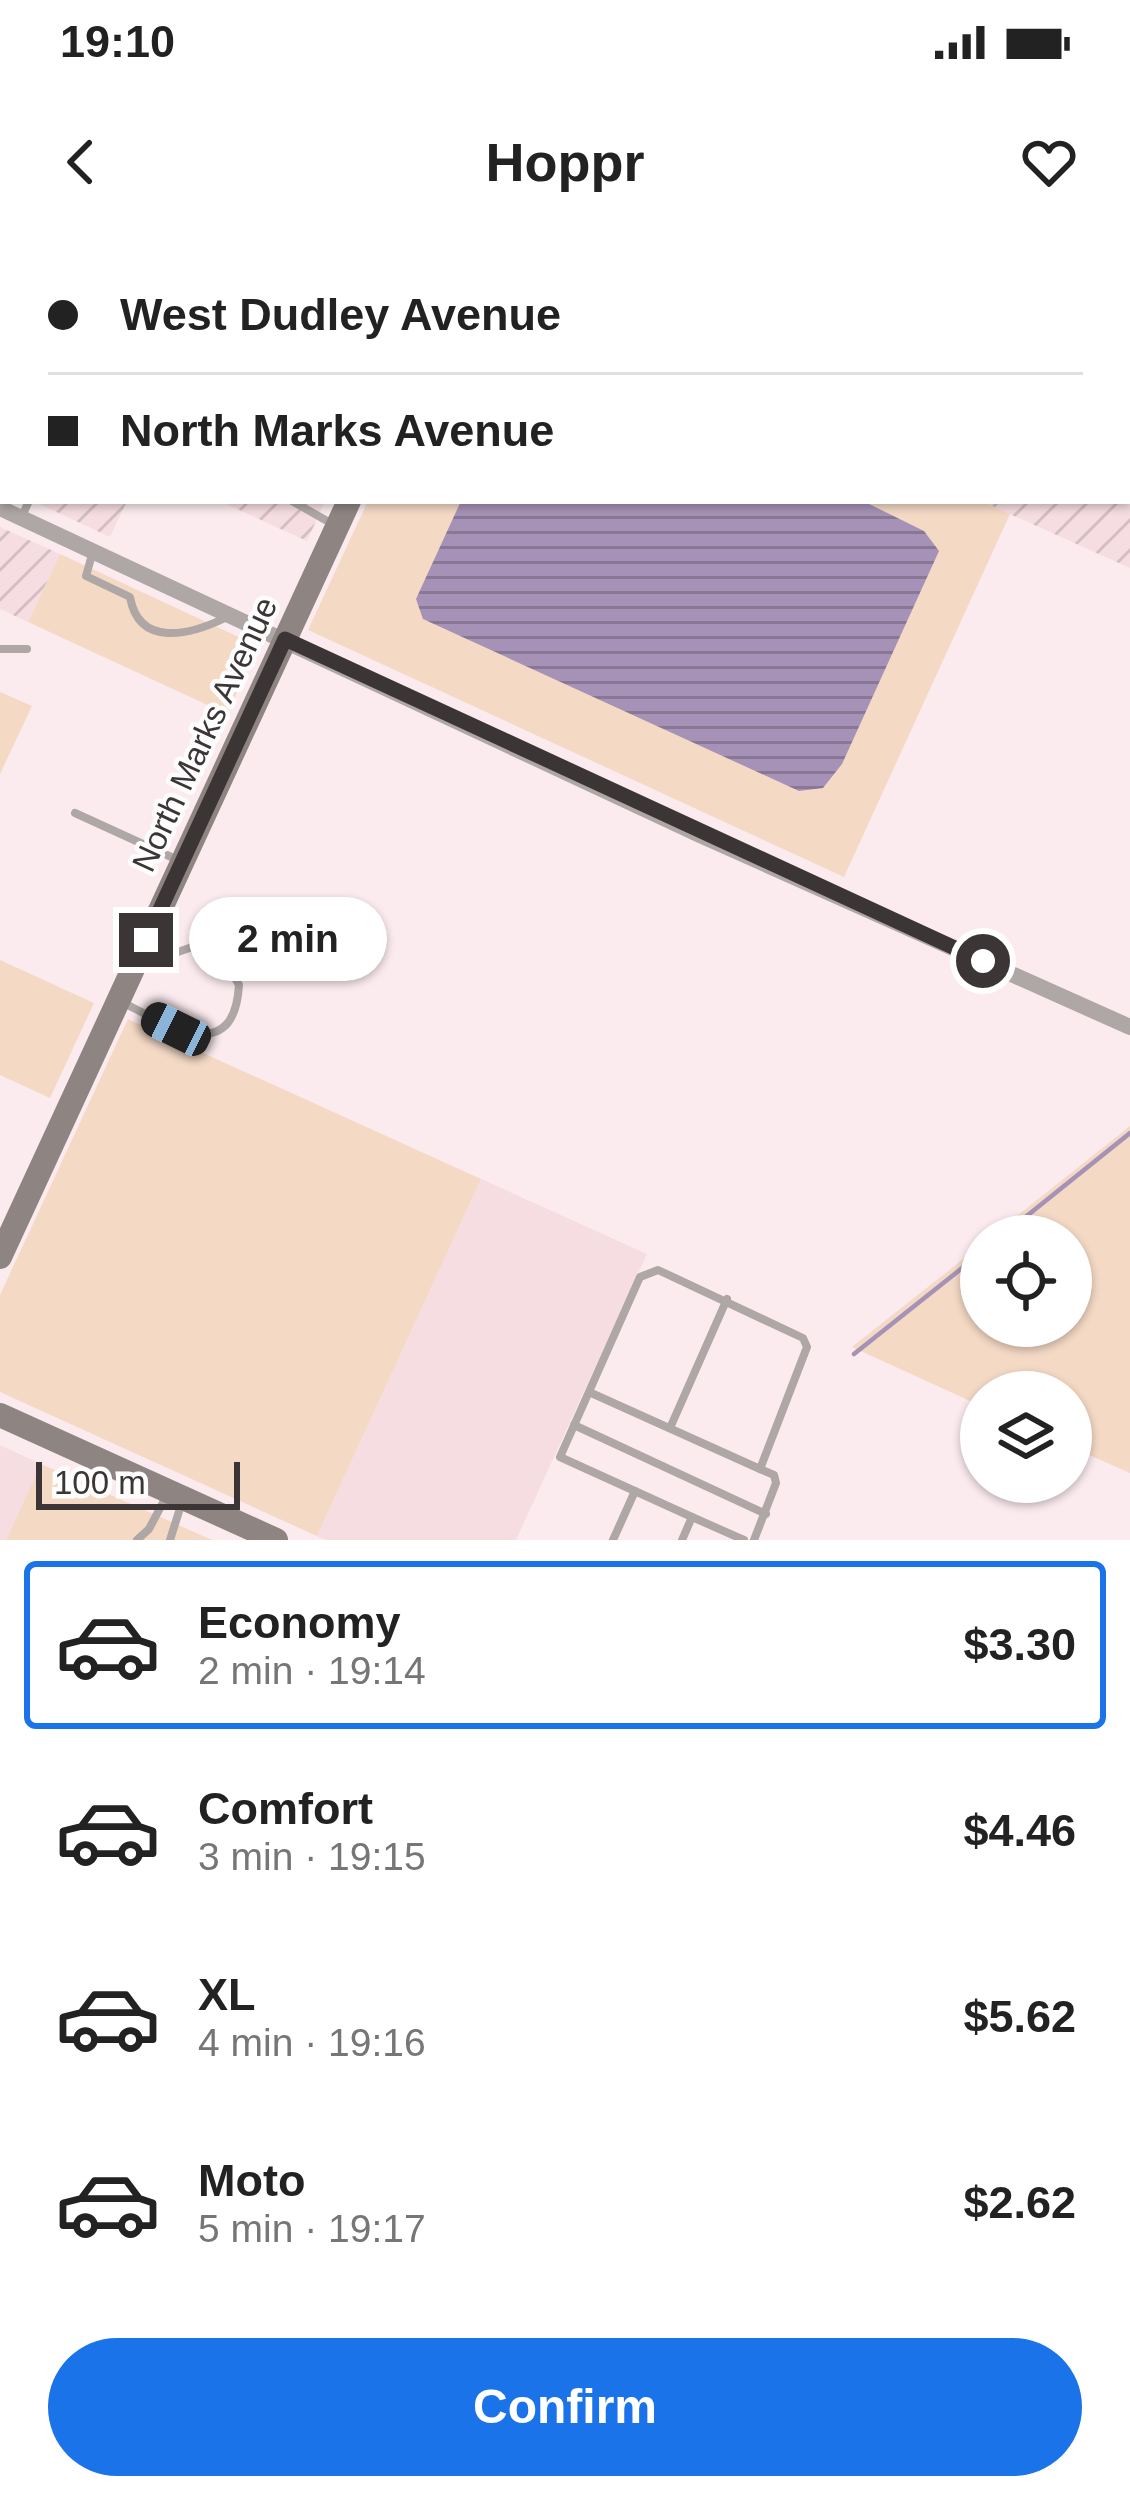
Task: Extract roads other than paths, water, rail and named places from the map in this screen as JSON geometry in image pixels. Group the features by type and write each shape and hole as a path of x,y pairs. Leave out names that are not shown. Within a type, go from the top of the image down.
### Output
{"main road":[{"name":"North Marks Avenue","path":"0,1257 348,504"},
{"path":"1,1419 276,1540"}],"street":[{"path":"0,508 25,509 93,551 700,835 1130,1027"}],"lane":[{"path":"297,504 337,526"},
{"path":"93,551 86,576 130,596 135,616 147,627 188,634 231,614"},
{"path":"0,649 27,649"},
{"path":"75,813 182,862"},
{"path":"118,1000 193,1035 215,1033 231,1017 239,985 219,950 198,946 175,953 146,940"},
{"path":"744,1540 560,1456 640,1277 658,1270 796,1333 807,1347 760,1469"},
{"path":"670,1428 727,1299"},
{"path":"589,1392 774,1475 776,1483 754,1540"},
{"path":"574,1426 766,1514"},
{"path":"613,1540 634,1491"},
{"path":"136,1540 176,1495"},
{"path":"170,1540 176,1495"},
{"path":"682,1540 692,1517"}],"waterway":[{"path":"1028,1215 1130,1133"},
{"path":"854,1354 960,1270"}]}
